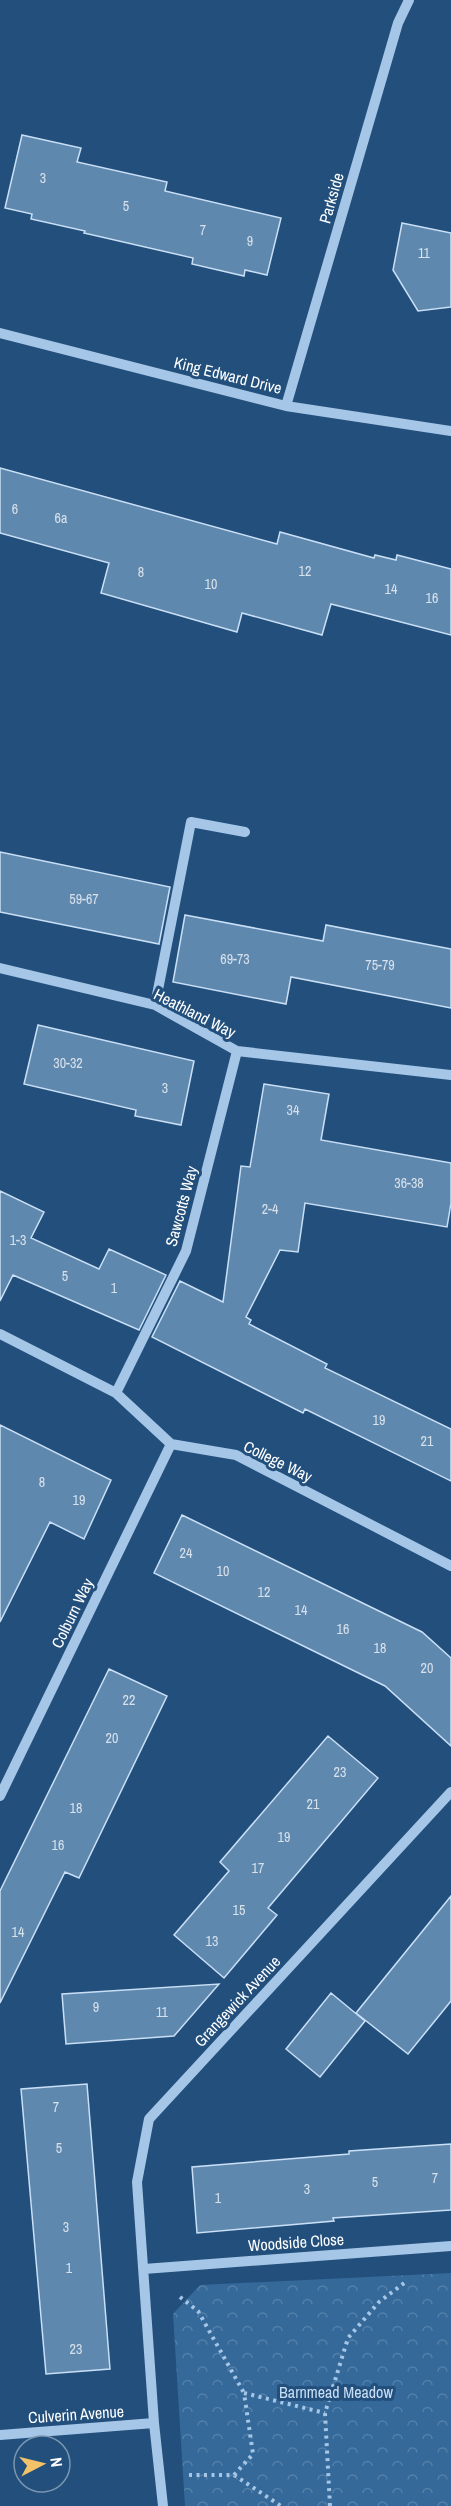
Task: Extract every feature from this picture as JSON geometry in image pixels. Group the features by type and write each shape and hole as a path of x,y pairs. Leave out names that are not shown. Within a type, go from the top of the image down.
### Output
{"street":[{"name":"Parkside","path":"286,406 398,23 409,0"},
{"name":"King Edward Drive","path":"0,333 286,406 451,431"},
{"path":"155,1005 191,822 245,832"},
{"name":"Heathland Way","path":"0,968 155,1005 237,1051 451,1075"},
{"name":"Sawcotts Way","path":"116,1393 186,1251 237,1051"},
{"path":"0,1334 116,1393 171,1444"},
{"name":"College Way","path":"171,1444 236,1455 451,1566"},
{"name":"Colburn Way","path":"0,1797 171,1444"},
{"name":"Grangewick Avenue","path":"163,2506 154,2423 137,2182 149,2119 451,1792"},
{"name":"Woodside Close","path":"144,2269 451,2246"},
{"name":"Culverin Avenue","path":"0,2435 154,2423"}],"path":[{"path":"144,2269 198,2311 244,2393 253,2454 234,2475"},
{"path":"330,2506 325,2413 348,2338 379,2302 415,2276"},
{"path":"244,2393 325,2413"},
{"path":"161,2475 234,2475 281,2506"}],"green space":[{"name":"Barnmead Meadow","path":"451,2273 451,2506 185,2506 173,2314 200,2285"}],"building":[{"path":"22,135 81,148 77,162 167,182 165,191 281,218 267,275 245,270 244,276 192,264 193,258 31,219 32,214 5,208"},
{"path":"402,223 451,233 451,307 418,311 393,270"},
{"path":"0,468 277,544 280,532 374,558 375,555 396,560 397,555 451,569 451,635 331,604 322,635 242,613 237,632 101,593 109,563 0,533"},
{"path":"0,852 170,887 159,944 0,912"},
{"path":"185,915 323,941 326,925 451,949 451,1008 291,977 286,1004 173,982"},
{"path":"38,1025 194,1061 181,1125 135,1116 136,1110 24,1084"},
{"path":"264,1084 329,1094 321,1140 451,1163 451,1203 447,1227 305,1203 298,1252 280,1250 246,1317 251,1320 249,1324 327,1364 325,1368 451,1429 451,1481 305,1409 303,1413 152,1337 180,1281 223,1302 241,1166 250,1167"},
{"path":"0,1191 44,1212 31,1238 99,1269 109,1249 166,1275 139,1330 13,1275 0,1301"},
{"path":"0,1425 111,1480 84,1539 50,1522 0,1622"},
{"path":"182,1515 422,1632 451,1658 451,1746 385,1686 154,1573"},
{"path":"109,1669 167,1696 79,1878 65,1872 0,2003 0,1891"},
{"path":"328,1736 378,1778 268,1908 277,1915 224,1978 174,1935 229,1871 220,1862"},
{"path":"451,1896 451,2001 408,2054 356,2013"},
{"path":"219,1984 174,2036 66,2044 62,1994"},
{"path":"331,1993 365,2021 320,2077 286,2049"},
{"path":"87,2084 110,2369 46,2374 21,2089"},
{"path":"451,2144 451,2210 333,2218 334,2221 197,2233 192,2167 349,2154 349,2151"}]}
